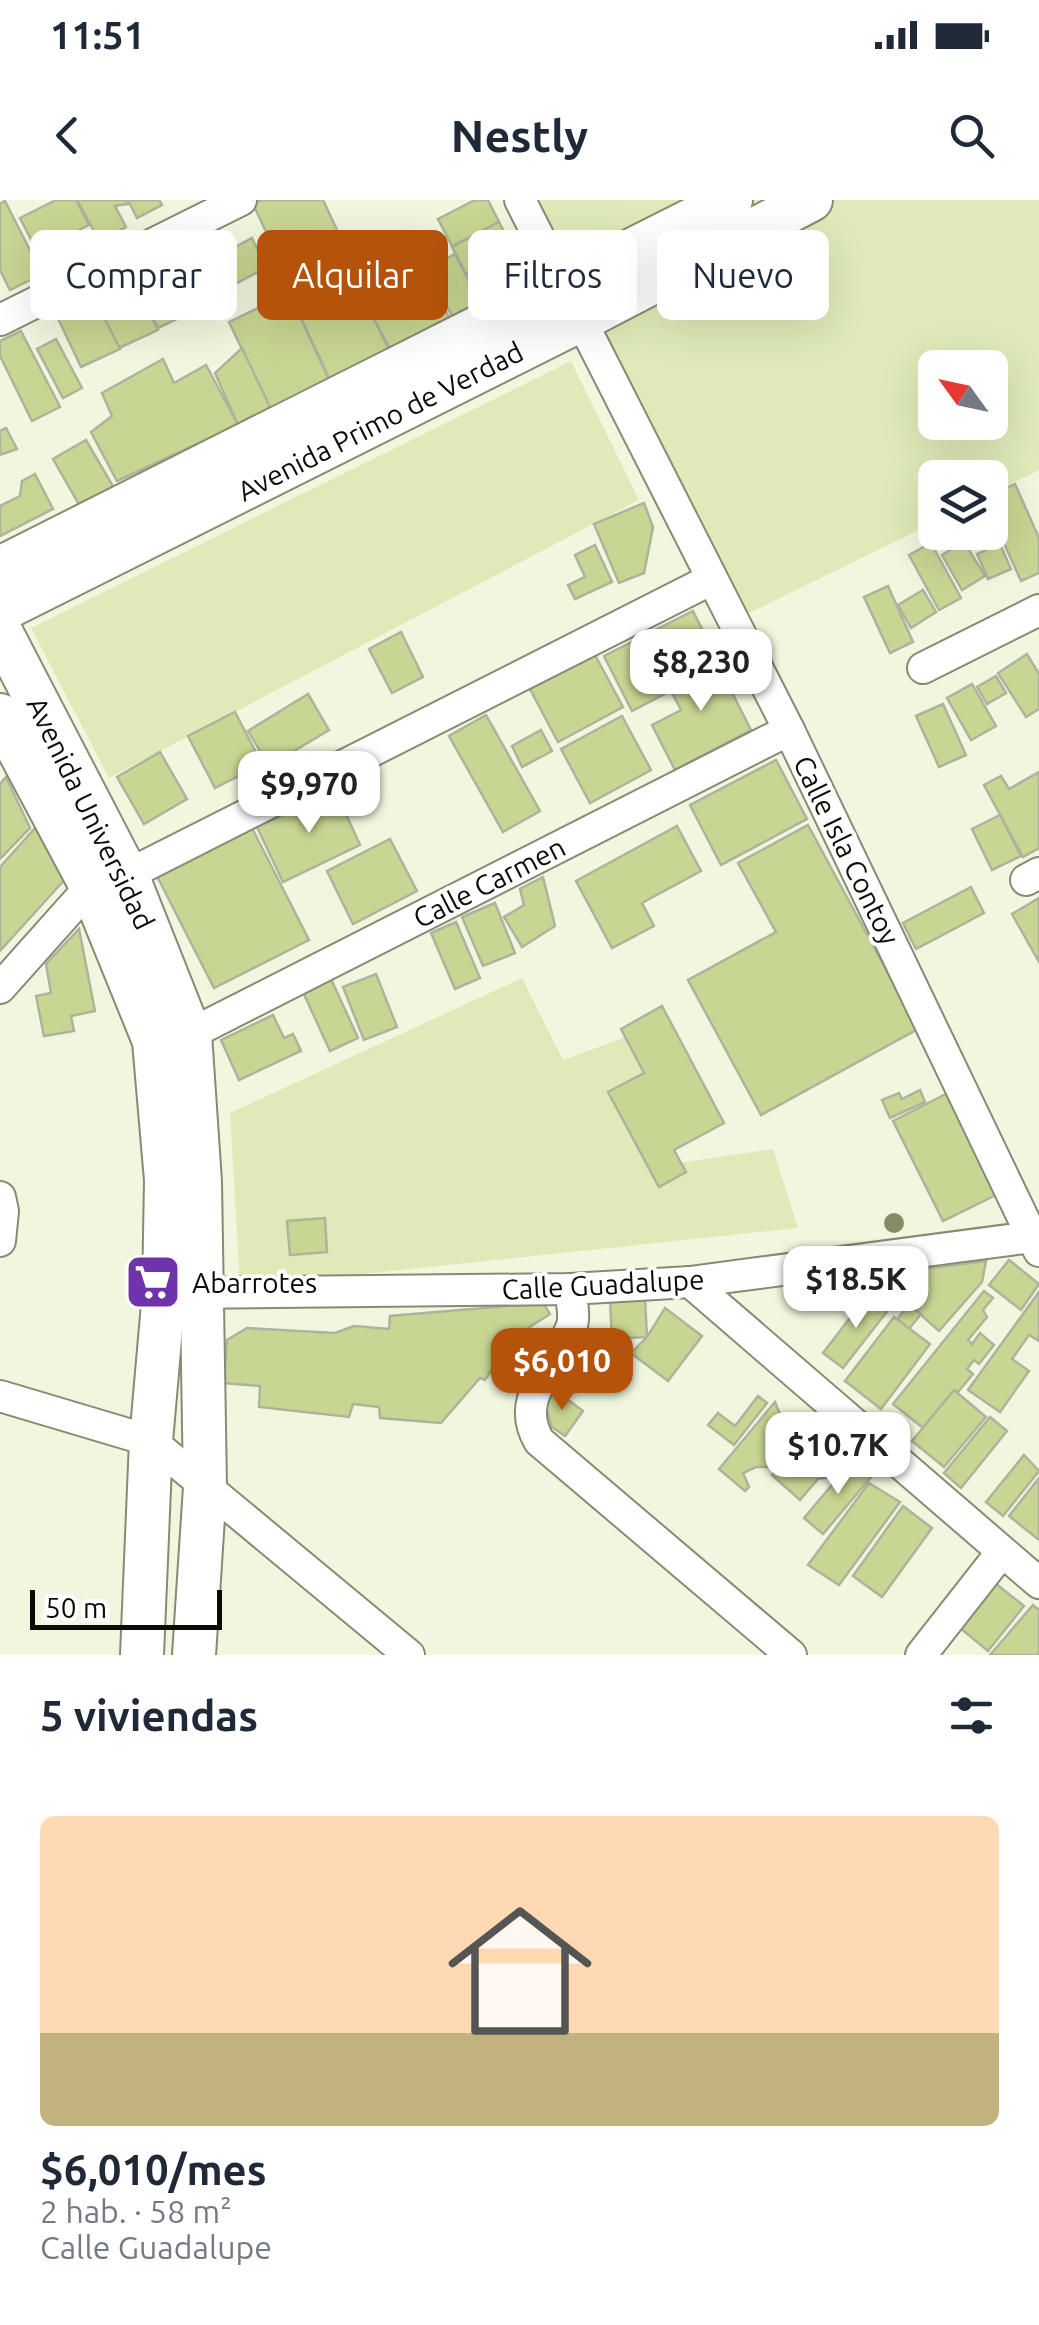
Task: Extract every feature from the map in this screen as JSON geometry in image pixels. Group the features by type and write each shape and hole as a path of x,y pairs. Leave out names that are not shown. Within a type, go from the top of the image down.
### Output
{"main road":[{"name":"Avenida Primo de Verdad","path":"637,261 731,200"},
{"name":"Avenida Primo de Verdad","path":"637,275 811,200"},
{"name":"Avenida Primo de Verdad","path":"0,568 534,320"},
{"name":"Avenida Primo de Verdad","path":"0,611 539,320"},
{"name":"Avenida Universidad","path":"0,630 109,880 190,1034 200,1182 183,1293 151,1441 142,1655"},
{"name":"Avenida Universidad","path":"0,715 109,880 154,1041 166,1180 205,1487 194,1655"}],"street":[{"path":"0,320 241,200"},
{"name":"Calle Isla Contoy","path":"520,200 535,230"},
{"name":"Calle Isla Contoy","path":"580,320 789,730 1037,1241"},
{"path":"0,988 109,880 712,579"},
{"path":"923,668 1034,622"},
{"name":"Calle Carmen","path":"190,1034 789,730"},
{"path":"0,1197 0,1240"},
{"name":"Calle Guadalupe","path":"183,1293 570,1288 690,1282 1037,1241"},
{"path":"690,1282 1039,1583"},
{"path":"570,1288 574,1324 530,1402 528,1423 538,1441 791,1655"},
{"path":"0,1396 151,1441 410,1655"},
{"path":"922,1655 1002,1553"}],"green space":[{"path":"537,200 1039,200 1039,470 1008,485 1008,460 918,460 918,530 739,618 595,320 637,320 637,230 551,230"},
{"path":"571,361 639,500 109,778 31,628"},
{"path":"522,978 563,1060 643,1031 659,1166 773,1149 798,1228 240,1287 230,1113"}],"building":[{"path":"56,200 76,200 89,225 79,230 30,230 30,237 20,218"},
{"path":"77,200 125,200 128,204 115,206 126,227 93,230"},
{"path":"128,200 159,200 162,205 137,218"},
{"path":"262,200 323,200 337,230 265,230 253,204"},
{"path":"475,200 488,200 499,222 483,230 468,230 468,238 452,246 448,230 444,230 438,219"},
{"path":"5,201 30,250 30,280 10,290 0,270 0,204"},
{"path":"499,222 503,230 484,230"},
{"path":"252,238 257,249 257,273 237,283 237,246"},
{"path":"468,238 468,273 466,274 452,247"},
{"path":"455,254 468,279 468,307 452,316 448,308 448,258"},
{"path":"257,308 257,320 301,320 329,380 270,408 229,322"},
{"path":"59,320 105,320 120,349 81,367"},
{"path":"106,320 153,320 158,330 119,348"},
{"path":"154,320 175,320 158,328"},
{"path":"302,320 375,320 389,350 329,378"},
{"path":"375,320 443,320 390,349"},
{"path":"21,331 60,407 32,421 0,356 0,341"},
{"path":"56,339 82,388 63,398 37,349"},
{"path":"242,348 270,407 238,425 215,373"},
{"path":"163,359 174,383 206,365 238,425 117,481 91,432 112,416 102,393"},
{"path":"6,428 17,449 0,455 0,431"},
{"path":"86,440 114,488 81,508 53,459"},
{"path":"35,474 53,509 0,536 0,506 20,496 22,481"},
{"path":"1015,484 1039,538 1039,573 1021,581 1007,550 1008,487"},
{"path":"644,503 653,527 644,573 619,583 594,524"},
{"path":"595,545 612,582 575,599 568,585 585,577 575,555"},
{"path":"918,550 935,550 961,598 939,610 909,555"},
{"path":"950,550 969,550 985,576 962,590 942,555"},
{"path":"1003,550 1011,569 988,579 977,554"},
{"path":"888,586 913,642 890,653 864,597"},
{"path":"923,590 936,612 911,628 898,605"},
{"path":"693,611 711,647 665,671 674,689 632,711 604,656"},
{"path":"401,632 423,677 392,693 369,649"},
{"path":"712,653 751,730 675,770 652,725 681,710 672,693 682,688 674,672"},
{"path":"1027,654 1039,674 1039,709 1026,717 998,673"},
{"path":"595,655 623,707 558,742 530,689"},
{"path":"996,676 1006,693 987,704 977,687"},
{"path":"972,684 996,726 971,740 947,698"},
{"path":"308,694 329,730 269,766 248,731"},
{"path":"943,704 966,755 939,767 916,716"},
{"path":"235,712 262,764 215,788 188,736"},
{"path":"486,715 540,811 503,832 449,736"},
{"path":"622,716 651,770 590,803 561,749"},
{"path":"541,730 552,751 522,767 512,746"},
{"path":"160,752 187,799 144,824 117,777"},
{"path":"776,760 807,819 721,865 690,805"},
{"path":"1039,772 1039,848 1023,857 984,785 1001,776 1009,789"},
{"path":"6,777 30,828 0,859 0,784"},
{"path":"335,790 360,845 283,882 257,827"},
{"path":"1000,815 1021,856 992,870 972,829"},
{"path":"808,825 918,1029 761,1115 688,980 776,932 738,863"},
{"path":"677,826 701,871 642,903 654,926 612,948 576,881"},
{"path":"35,828 68,876 0,951 0,867"},
{"path":"252,828 309,940 214,988 157,876"},
{"path":"390,839 417,891 353,924 327,871"},
{"path":"543,877 555,926 522,947 504,917 524,905 520,889"},
{"path":"971,887 984,913 916,949 903,923"},
{"path":"1039,898 1039,962 1012,914"},
{"path":"495,903 515,953 483,966 462,917"},
{"path":"456,922 480,978 455,989 431,933"},
{"path":"79,929 95,1011 71,1016 74,1031 44,1036 36,996 51,993 46,964"},
{"path":"376,974 397,1027 364,1040 343,987"},
{"path":"331,979 358,1038 330,1051 303,992"},
{"path":"662,1006 724,1123 674,1150 686,1172 659,1187 608,1092 644,1073 621,1029"},
{"path":"273,1015 284,1038 293,1034 301,1051 239,1080 221,1040"},
{"path":"920,1090 925,1102 890,1118 882,1100 899,1093 902,1099"},
{"path":"948,1093 998,1194 943,1221 893,1121"},
{"path":"325,1218 327,1252 290,1255 287,1221"},
{"path":"1009,1260 1039,1284 1021,1310 989,1285"},
{"path":"986,1261 982,1282 939,1331 876,1275"},
{"path":"984,1291 993,1298 983,1310 987,1317 968,1340 972,1344 980,1333 994,1345 979,1364 974,1360 967,1369 973,1374 958,1392 954,1390 923,1428 893,1404"},
{"path":"1039,1292 1039,1341 1029,1335 1012,1359 1029,1371 1000,1412 968,1390"},
{"path":"869,1293 889,1309 843,1368 823,1353"},
{"path":"645,1298 647,1337 612,1339 610,1300"},
{"path":"543,1303 550,1314 514,1337 485,1380 480,1378 441,1423 380,1418 379,1407 353,1404 349,1417 259,1407 260,1386 224,1383 227,1340 247,1328 335,1333 354,1326 389,1329 390,1316"},
{"path":"909,1305 921,1314 909,1329 897,1319"},
{"path":"665,1308 702,1336 668,1381 631,1353 647,1337"},
{"path":"894,1317 930,1344 881,1409 845,1381"},
{"path":"597,1338 600,1375 578,1377 576,1339"},
{"path":"555,1390 583,1411 565,1436 552,1427 545,1404"},
{"path":"954,1390 986,1417 944,1467 912,1441"},
{"path":"758,1396 767,1403 734,1445 708,1425 718,1413 735,1426"},
{"path":"775,1402 789,1437 774,1467 756,1467 743,1473 749,1487 745,1491 719,1469"},
{"path":"990,1417 1007,1431 961,1488 944,1473"},
{"path":"810,1428 847,1461 834,1476 818,1479 800,1500 772,1475"},
{"path":"1024,1455 1039,1471 1003,1516 986,1502"},
{"path":"853,1460 872,1476 823,1534 804,1518"},
{"path":"1039,1478 1039,1540 1009,1516"},
{"path":"869,1483 900,1502 839,1585 808,1565"},
{"path":"903,1506 932,1528 882,1597 853,1576"},
{"path":"995,1583 1024,1606 988,1651 959,1627"},
{"path":"1033,1605 1039,1610 1039,1655 990,1655"}],"place":[{"name":"Abarrotes","path":"153,1282"}]}
